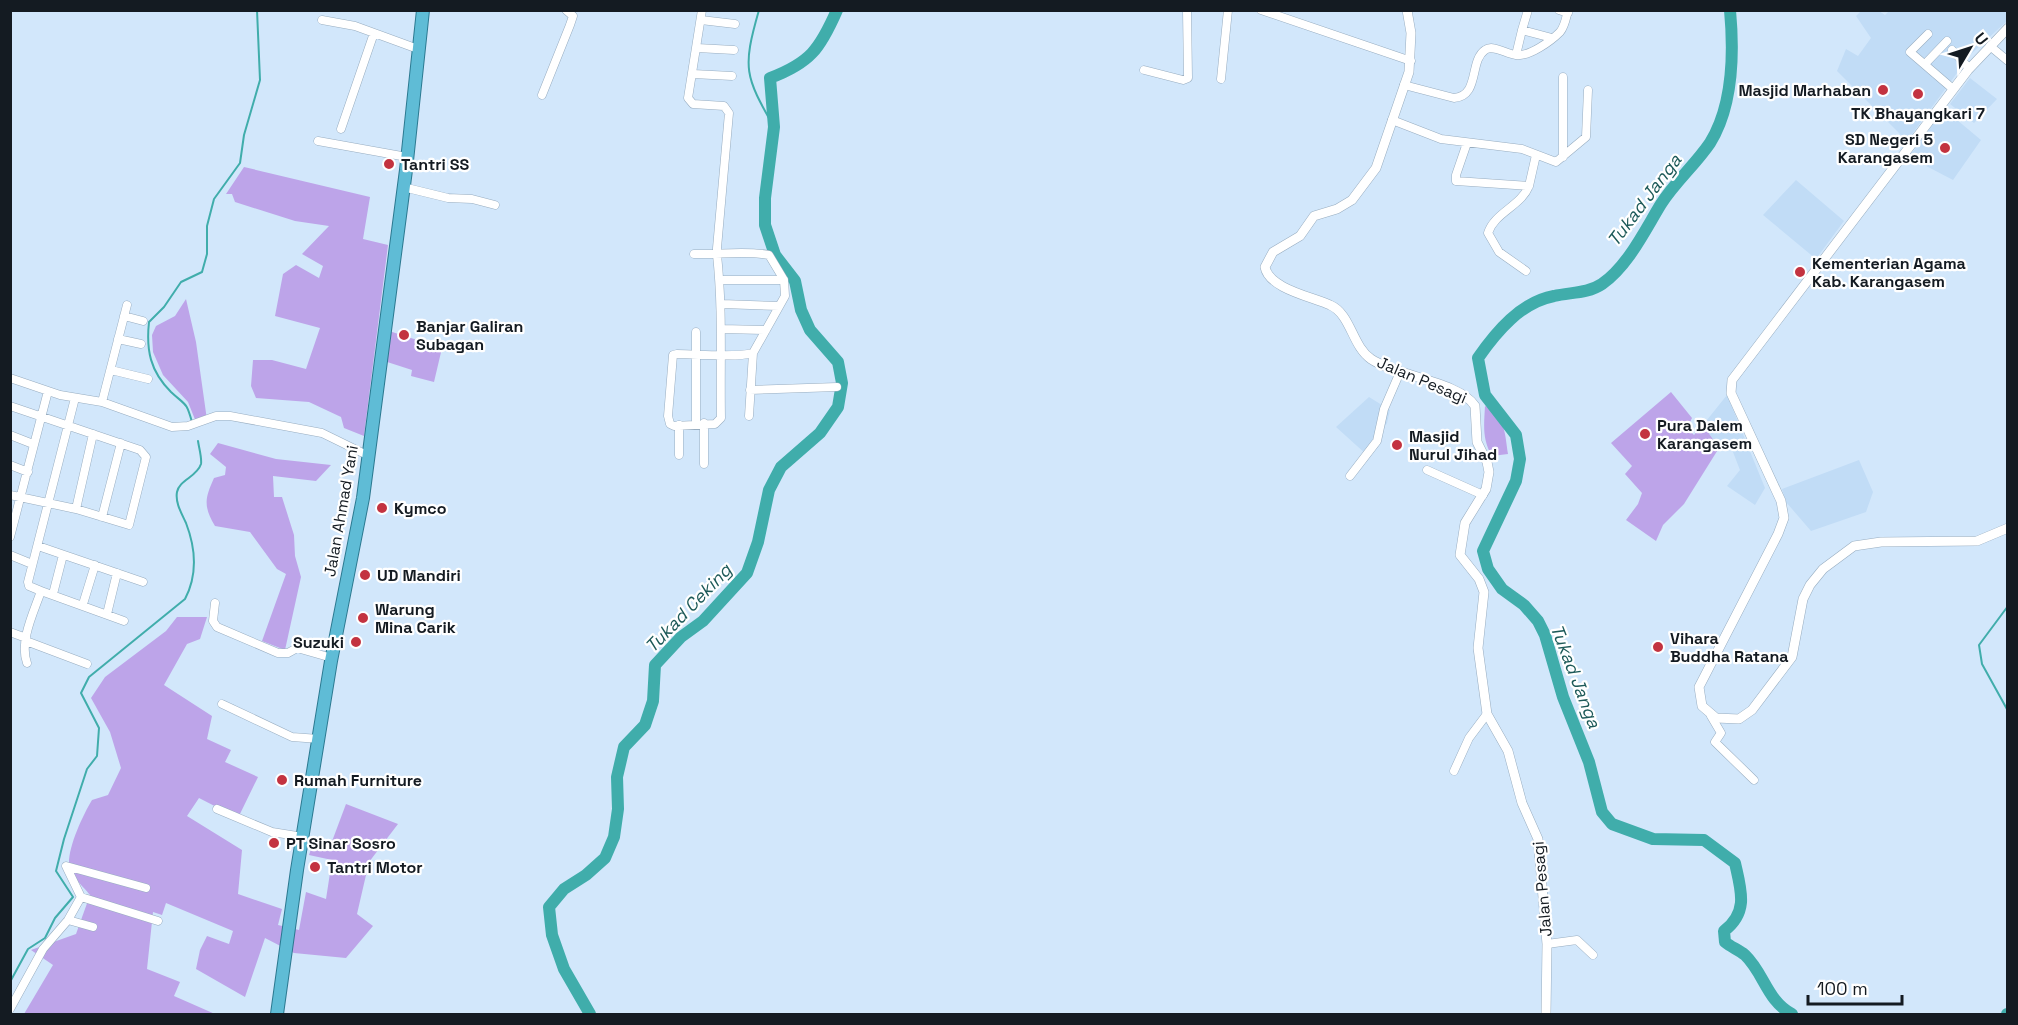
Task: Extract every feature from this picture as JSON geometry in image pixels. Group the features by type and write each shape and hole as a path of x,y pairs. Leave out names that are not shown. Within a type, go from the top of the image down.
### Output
{"highway":[{"name":"Jalan Ahmad Yani","path":"277,1014 332,658 363,498 407,157 423,10"}],"street":[{"path":"542,95 573,16 566,10"},
{"path":"702,10 689,102 724,106 729,113 717,255 722,304 722,354 721,418 717,423 672,425 668,420 671,359 675,354 722,354 753,353"},
{"path":"1144,70 1184,80 1188,78 1187,10"},
{"path":"1221,79 1228,10"},
{"path":"1261,10 1411,61"},
{"name":"Jalan Pesagi","path":"1407,10 1411,33 1411,61 1376,168 1358,192 1343,206 1314,216 1299,237 1273,252 1265,267 1269,275 1288,289 1338,310 1364,353 1377,363 1436,384 1474,403 1477,442 1489,469 1483,495 1468,514 1460,555 1479,579 1484,592 1478,648 1486,714 1508,751 1522,803 1537,832 1547,944 1546,1014"},
{"path":"1516,55 1528,10"},
{"path":"1404,85 1459,97 1471,85 1481,55 1486,50 1492,48 1516,55 1528,53 1562,30 1568,12 1559,10"},
{"path":"322,20 355,26 418,49"},
{"path":"701,20 735,24"},
{"path":"1754,780 1715,742 1721,733 1712,716 1700,702 1699,687 1784,518 1781,501 1736,405 1731,383 1953,89 2007,28"},
{"path":"1522,30 1552,38"},
{"path":"341,129 374,33"},
{"path":"1928,34 1910,52 1953,89"},
{"path":"1925,64 1947,41"},
{"path":"1990,46 2007,61"},
{"path":"697,48 734,50"},
{"path":"1952,50 1970,68"},
{"path":"693,74 732,76"},
{"path":"1563,77 1563,157"},
{"path":"1392,120 1425,134 1467,143 1522,149 1553,162 1563,157 1586,137 1588,90"},
{"path":"318,141 407,157"},
{"path":"1467,143 1456,181 1529,186"},
{"path":"1526,272 1499,252 1488,233 1498,219 1522,199 1529,186 1536,155"},
{"path":"403,188 495,205"},
{"path":"694,254 769,255 784,280 785,296 753,353 748,416"},
{"path":"720,280 784,280"},
{"path":"722,304 779,306"},
{"path":"102,402 127,305"},
{"path":"124,316 143,321"},
{"path":"722,329 766,330"},
{"path":"696,332 704,464"},
{"path":"118,339 141,344"},
{"path":"111,370 148,379"},
{"path":"1350,476 1377,441 1384,409 1400,372"},
{"path":"10,378 48,391 102,402 172,426 230,416 298,427 321,433 367,455"},
{"path":"750,390 837,387"},
{"path":"10,537 48,391"},
{"path":"75,398 28,585 124,621"},
{"path":"10,406 121,443 146,454 132,519 128,525 76,509 10,495"},
{"path":"679,425 679,455"},
{"path":"76,509 93,434"},
{"path":"10,435 33,444"},
{"path":"102,517 121,443"},
{"path":"10,465 28,472"},
{"path":"1427,470 1483,495"},
{"path":"1712,716 1727,721 1739,719 1757,705 1792,657 1801,607 1810,585 1823,569 1848,549 1867,543 1977,541 2007,528"},
{"path":"38,546 143,582"},
{"path":"10,555 32,564"},
{"path":"53,594 63,555"},
{"path":"83,604 95,565"},
{"path":"107,614 117,573"},
{"path":"27,663 24,656 26,640 41,591"},
{"path":"215,603 213,621 224,630 278,653 288,653 297,648 332,658"},
{"path":"10,632 87,664"},
{"path":"222,704 292,737 319,739"},
{"path":"1454,771 1469,738 1486,714"},
{"path":"217,809 272,832 303,837"},
{"path":"146,888 66,866 81,897 158,921"},
{"path":"10,1009 43,949 68,920 81,897"},
{"path":"68,920 93,927"},
{"path":"1547,944 1577,940 1593,955"}],"shaded area":[{"path":"1890,10 2007,11 2007,21 1971,54 1907,141 1837,71 1846,49 1858,56 1871,38 1856,16 1861,11 1879,11 1885,15"},
{"path":"1970,78 1997,99 1974,123 1950,104"},
{"name":"SD Negeri 5 Karangasem","path":"1944,109 1981,140 1953,180 1909,157"},
{"path":"244,167 370,197 363,239 388,245 364,436 344,428 341,417 309,402 256,398 251,386 253,360 272,360 306,369 320,328 275,316 283,274 296,265 319,278 323,266 302,254 329,226 295,221 235,202 232,194 226,194"},
{"path":"1796,180 1844,221 1816,259 1763,215"},
{"path":"186,299 196,342 207,420 196,422 188,402 163,375 153,352 152,335 156,326 175,316"},
{"path":"386,330 442,348 434,382 411,376 412,370 381,360"},
{"path":"1671,392 1692,418 1687,428 1694,435 1703,425 1719,448 1684,504 1663,525 1656,541 1626,520 1638,504 1642,493 1625,474 1632,466 1611,443"},
{"path":"1727,395 1765,488 1755,505 1727,486 1740,470 1731,447 1719,448 1703,425"},
{"path":"1369,397 1390,410 1387,423 1367,455 1336,427"},
{"path":"1485,406 1497,415 1503,426 1508,454 1492,456 1489,450 1484,432"},
{"path":"218,443 276,459 331,465 316,481 273,476 274,497 282,497 294,535 295,556 301,577 285,650 262,641 286,574 277,569 250,532 215,526 207,507 207,497 214,478 225,475 226,467 210,454"},
{"path":"1859,460 1873,492 1866,512 1811,531 1786,502 1782,489"},
{"path":"177,617 207,617 200,639 187,644 164,685 212,716 207,739 231,750 225,762 258,777 238,818 199,798 187,816 242,850 238,894 282,909 278,925 299,930 306,892 326,899 332,860 309,855 314,840 331,844 346,804 398,824 369,862 357,914 373,926 346,958 294,953 265,938 245,997 196,969 200,950 207,936 229,944 233,931 166,903 162,915 153,912 147,969 180,982 174,996 215,1014 24,1014 53,965 31,950 76,934 90,895 74,876 70,867 71,848 92,800 108,795 121,768 110,732 91,698 105,677 166,631"}],"waterway":[{"path":"192,422 185,404 164,384 154,368 148,342 149,322 164,307 181,282 202,272 207,254 207,226 214,199 240,163 244,135 260,80 257,10"},
{"path":"759,10 750,46 749,72 757,96 774,127"},
{"name":"Tukad Ceking","path":"590,1014 564,969 552,935 549,907 564,889 586,875 605,858 614,837 618,809 617,777 624,747 645,725 653,701 655,665 681,637 703,621 747,573 758,542 769,490 781,467 820,433 838,407 842,383 838,362 810,330 801,310 795,281 775,255 765,225 765,198 774,127 770,78 795,67 812,53 825,35 837,10"},
{"name":"Tukad Janga","path":"1730,10 1732,44 1730,79 1718,128 1710,143 1661,204 1628,258 1620,268 1596,287 1542,299 1520,311 1501,329 1478,358 1485,395 1516,435 1520,459 1516,481 1483,551 1488,569 1502,589 1524,605 1538,621 1545,635 1563,697 1589,762 1602,812 1612,824 1653,839 1704,840 1735,863 1741,891 1740,908 1732,924 1724,931 1725,942 1745,955 1777,1002 1792,1014"},
{"path":"10,982 28,949 45,938 55,918 73,897 56,871 87,769 97,756 99,728 81,693 89,677 185,599 189,590 194,571 194,552 179,508 177,492 181,484 196,472 201,464 198,441"},
{"path":"2008,606 1979,645 1982,664 2008,711"}],"place":[{"name":"Masjid Marhaban","path":"1883,90"},
{"name":"TK Bhayangkari 7","path":"1918,94"},
{"name":"SD Negeri 5 Karangasem","path":"1945,148"},
{"name":"Tantri SS","path":"389,164"},
{"name":"Kementerian Agama Kab. Karangasem","path":"1800,272"},
{"name":"Banjar Galiran Subagan","path":"404,335"},
{"name":"Pura Dalem Karangasem","path":"1645,434"},
{"name":"Masjid Nurul Jihad","path":"1397,445"},
{"name":"Kymco","path":"382,508"},
{"name":"UD Mandiri","path":"365,575"},
{"name":"Warung Mina Carik","path":"363,618"},
{"name":"Suzuki","path":"356,642"},
{"name":"Vihara Buddha Ratana","path":"1658,647"},
{"name":"Rumah Furniture","path":"282,780"},
{"name":"PT Sinar Sosro","path":"274,843"},
{"name":"Tantri Motor","path":"315,867"}]}
